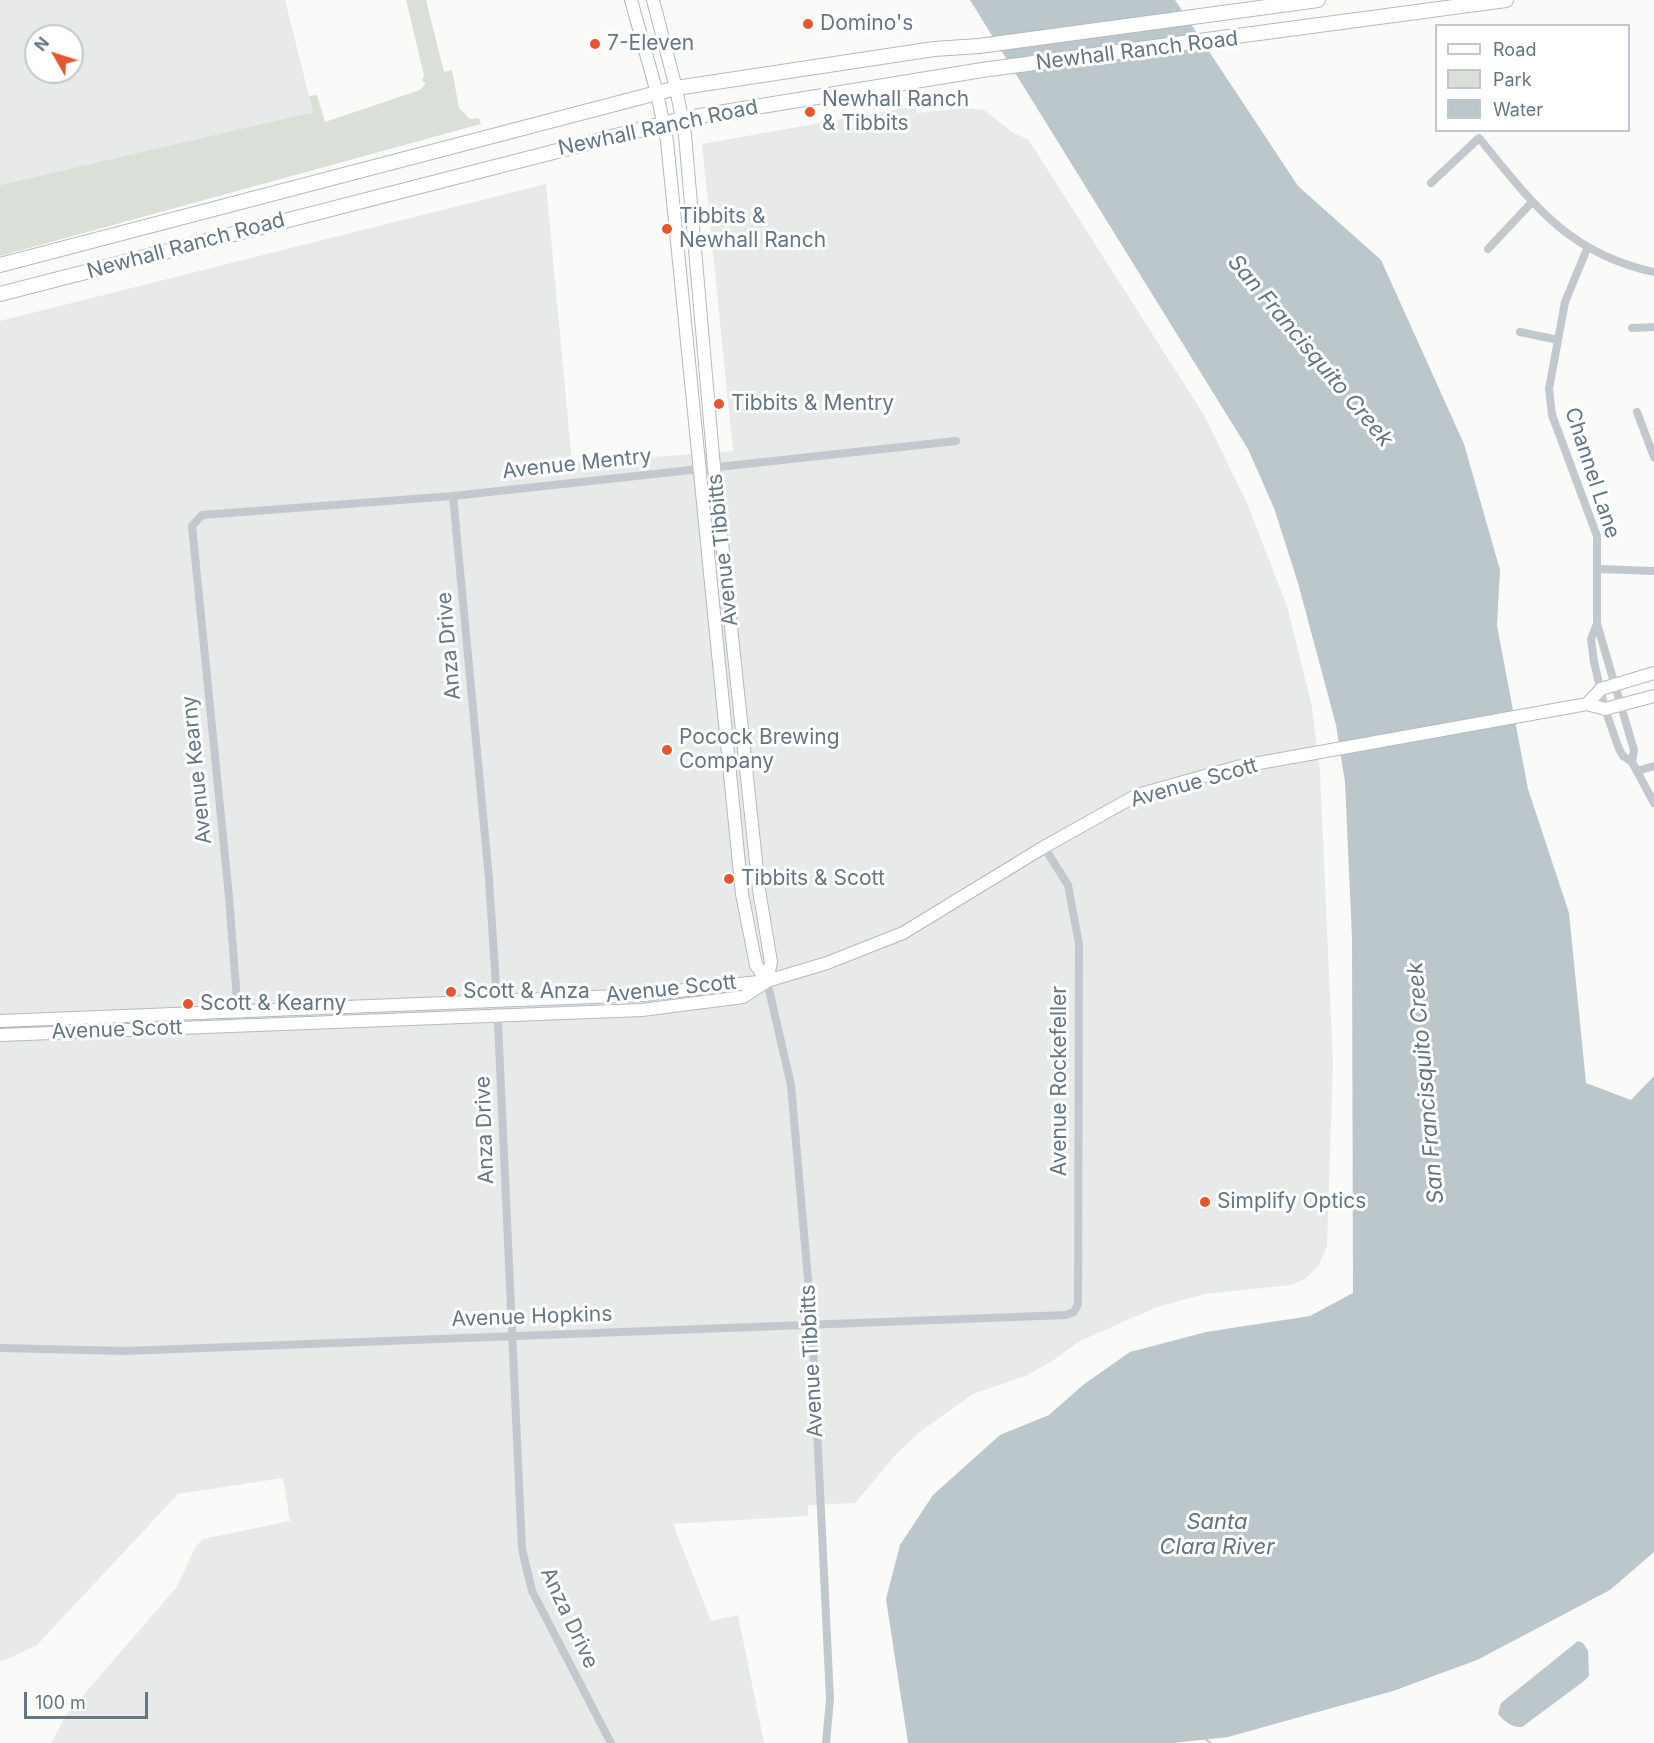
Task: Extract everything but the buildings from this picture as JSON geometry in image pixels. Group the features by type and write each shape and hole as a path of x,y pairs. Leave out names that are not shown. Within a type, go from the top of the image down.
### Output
{"main road":[{"name":"Avenue Tibbitts","path":"631,0 663,123 742,894 756,965 767,981"},
{"name":"Avenue Tibbitts","path":"653,0 682,118 714,467 759,890 771,962 767,981"},
{"name":"Newhall Ranch Road","path":"0,265 676,88 899,54 979,46 1318,0"},
{"name":"Newhall Ranch Road","path":"0,294 682,118 982,70 1240,38 1506,0"},
{"path":"1587,704 1601,689 1654,673"},
{"name":"Avenue Scott","path":"0,1022 642,995 767,981 827,963 903,933 1044,847 1137,795 1237,767 1587,704 1605,708 1621,706 1654,696"},
{"name":"Avenue Scott","path":"0,1035 690,1006 743,997 767,981"}],"street":[{"path":"1431,183 1479,138 1532,202 1587,249 1633,268 1654,272"},
{"path":"1488,249 1532,202"},
{"name":"Channel Lane","path":"1587,249 1565,302 1549,389 1552,415 1597,536 1599,569 1597,624"},
{"path":"1632,327 1654,327"},
{"path":"1521,332 1558,340"},
{"path":"1637,412 1654,458"},
{"name":"Avenue Mentry","path":"202,515 453,496 956,441"},
{"name":"Anza Drive","path":"453,496 489,879 498,1015 520,1530 526,1571 538,1603 611,1743"},
{"name":"Avenue Kearny","path":"202,515 192,526 239,1026"},
{"path":"1599,569 1654,571"},
{"path":"1597,624 1634,750 1632,762"},
{"path":"1597,624 1591,639 1605,708 1622,755 1632,762 1654,803"},
{"path":"1637,771 1654,766"},
{"name":"Avenue Rockefeller","path":"1044,847 1068,885 1079,944 1078,1304 1074,1312 1066,1316"},
{"name":"Avenue Tibbitts","path":"767,981 791,1085 812,1325 830,1699 826,1743"},
{"name":"Avenue Hopkins","path":"0,1348 126,1351 1066,1316"}],"shaded area":[{"path":"0,0 285,0 313,112 0,185"},
{"path":"915,106 917,113 963,108 984,110 1015,134 1028,139 1204,415 1247,503 1288,609 1312,707 1320,772 1333,1063 1327,1246 1318,1267 1305,1279 1291,1285 1205,1294 1157,1307 1078,1342 1051,1362 1025,1376 973,1394 921,1431 898,1452 855,1503 808,1505 808,1516 673,1524 711,1621 738,1615 764,1743 51,1743 66,1715 176,1588 196,1546 203,1539 290,1521 283,1478 178,1494 36,1646 0,1662 0,321 546,184 572,463 733,451 702,144"}],"green space":[{"path":"406,0 426,0 444,72 452,70 459,108 470,119 479,118 481,124 0,256 0,185 313,112 309,96 317,95 325,122 420,90 426,83 422,81 424,75"}],"water":[{"name":"Santa Clara River","path":"970,0 1175,0 1298,186 1381,260 1464,444 1500,570 1497,626 1528,789 1569,913 1586,1083 1631,1100 1654,1076 1654,1552 1610,1590 1477,1660 1393,1691 1228,1737 1173,1743 908,1743 886,1599 900,1545 933,1495 1000,1435 1049,1415 1083,1385 1130,1352 1206,1332 1310,1316 1353,1293 1352,938 1345,782 1336,725 1298,583 1274,508 1248,449"},
{"path":"1578,1641 1583,1643 1588,1651 1589,1676 1584,1681 1522,1727 1512,1725 1498,1714 1501,1703"}],"waterway":[{"path":"1204,1738 1211,1743"}],"place":[{"name":"Domino's","path":"808,24"},
{"name":"7-Eleven","path":"595,44"},
{"name":"Newhall Ranch & Tibbits","path":"810,112"},
{"name":"Tibbits & Newhall Ranch","path":"667,229"},
{"name":"Tibbits & Mentry","path":"719,404"},
{"name":"Pocock Brewing Company","path":"667,750"},
{"name":"Tibbits & Scott","path":"729,879"},
{"name":"Scott & Anza","path":"451,992"},
{"name":"Scott & Kearny","path":"188,1004"},
{"name":"Simplify Optics","path":"1205,1202"}],"water label":[{"name":"San Francisquito Creek","path":"1310,351"},
{"name":"San Francisquito Creek","path":"1426,1083"}]}
